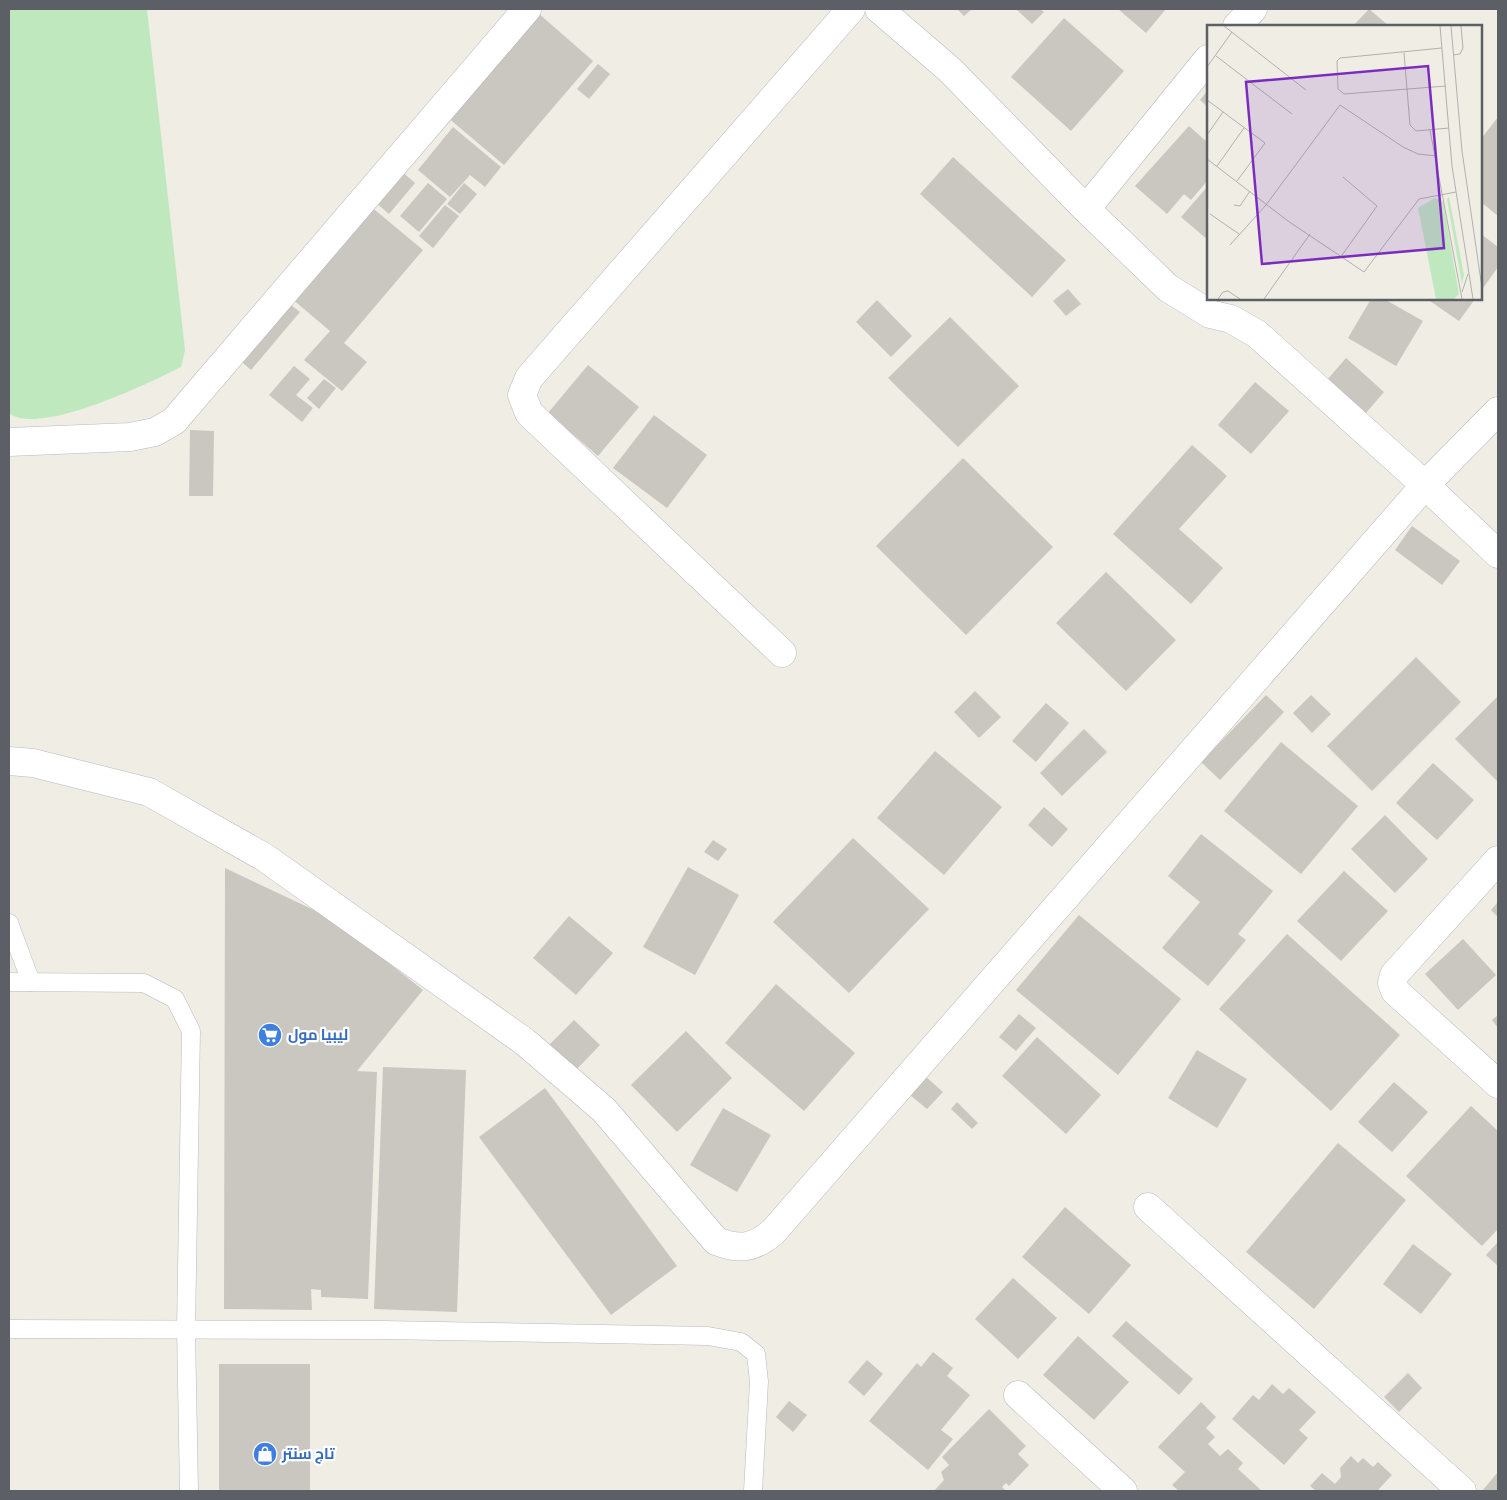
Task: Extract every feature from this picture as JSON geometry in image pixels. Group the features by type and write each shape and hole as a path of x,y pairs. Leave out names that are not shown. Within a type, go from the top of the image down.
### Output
{"street":[{"path":"9,442 130,437 155,432 174,422 527,9"},
{"path":"782,653 529,413 522,394 528,378 851,9"},
{"path":"879,9 950,70 1086,209 1168,288 1210,314 1231,319 1257,334 1425,485 1498,554"},
{"path":"1238,25 1253,9"},
{"path":"1086,209 1207,61"},
{"path":"9,761 33,763 149,792 264,857 525,1042 604,1110 716,1241 732,1247 747,1247 762,1242 773,1232 1425,485 1498,411"},
{"path":"1498,860 1394,975 1392,982 1395,991 1498,1084"},
{"path":"1148,1207 1462,1491"},
{"path":"1018,1395 1123,1491"}],"lane":[{"path":"9,922 31,982"},
{"path":"9,982 144,983 175,999 191,1031 186,1330 188,1491"},
{"path":"9,1329 383,1330 688,1335 708,1336 741,1342 756,1354 759,1382 753,1491"}],"green space":[{"path":"9,9 147,9 185,350 181,367 166,375 94,405 44,418 23,419 9,413"}],"building":[{"path":"957,9 972,9 964,16"},
{"path":"1016,9 1040,9 1044,12 1032,24"},
{"path":"1118,9 1166,9 1146,33"},
{"path":"1369,9 1388,25 1354,25"},
{"path":"537,12 593,61 504,165 447,117"},
{"path":"1064,18 1124,71 1071,131 1011,77"},
{"path":"598,64 610,74 589,99 577,89"},
{"path":"1207,91 1207,106 1200,100"},
{"path":"1498,117 1498,216 1482,203 1482,138"},
{"path":"1189,126 1207,142 1207,181 1191,200 1184,194 1167,214 1135,186"},
{"path":"453,127 501,167 485,187 470,175 450,197 418,170"},
{"path":"953,157 1066,260 1032,297 920,194"},
{"path":"400,170 415,183 389,214 374,201"},
{"path":"428,183 447,199 419,232 400,216"},
{"path":"464,183 477,194 460,214 447,204"},
{"path":"1207,187 1207,239 1181,217"},
{"path":"369,205 423,250 344,343 367,362 342,391 304,360 330,331 291,298"},
{"path":"445,205 459,216 433,248 419,236"},
{"path":"1482,235 1498,247 1498,267 1482,290"},
{"path":"1068,289 1081,304 1066,316 1053,301"},
{"path":"282,298 300,312 251,370 234,355"},
{"path":"877,300 912,336 891,357 856,322"},
{"path":"1370,300 1386,300 1423,321 1396,366 1348,338"},
{"path":"1428,300 1474,300 1459,321"},
{"path":"950,317 1019,386 958,447 888,378"},
{"path":"1346,358 1384,392 1365,414 1327,380"},
{"path":"588,365 639,407 598,456 548,413"},
{"path":"294,366 310,379 296,395 313,408 302,422 269,395"},
{"path":"324,379 336,388 319,409 307,398"},
{"path":"1255,382 1289,411 1251,454 1218,425"},
{"path":"654,415 707,455 667,508 613,468"},
{"path":"190,430 214,431 213,496 189,496"},
{"path":"1192,445 1227,476 1179,529 1223,568 1191,604 1113,534"},
{"path":"963,458 1053,547 966,635 876,546"},
{"path":"1412,526 1460,561 1442,585 1395,550"},
{"path":"1106,572 1176,640 1126,691 1056,623"},
{"path":"1416,657 1461,702 1372,791 1327,746"},
{"path":"975,691 1001,717 979,738 954,712"},
{"path":"1266,695 1284,712 1220,780 1201,762"},
{"path":"1311,695 1331,714 1312,733 1293,713"},
{"path":"1498,696 1498,782 1455,739"},
{"path":"1046,703 1069,723 1036,762 1012,741"},
{"path":"1084,729 1107,752 1062,796 1040,773"},
{"path":"1281,742 1358,806 1301,874 1224,811"},
{"path":"935,751 1002,807 944,875 877,818"},
{"path":"1433,763 1474,800 1437,840 1396,803"},
{"path":"1044,807 1068,829 1052,847 1028,825"},
{"path":"1385,815 1428,859 1395,893 1351,849"},
{"path":"1201,834 1273,891 1238,934 1246,940 1208,986 1162,948 1200,902 1168,876"},
{"path":"853,838 929,909 849,993 773,922"},
{"path":"713,840 727,849 718,861 704,852"},
{"path":"688,867 739,895 695,975 643,947"},
{"path":"225,868 333,919 423,990 357,1071 377,1072 368,1299 321,1297 321,1290 311,1289 312,1310 224,1309"},
{"path":"1344,871 1388,911 1341,961 1297,921"},
{"path":"1498,902 1498,917 1491,910"},
{"path":"1079,915 1181,999 1118,1075 1016,990"},
{"path":"569,916 613,953 576,995 533,958"},
{"path":"1287,934 1400,1035 1331,1111 1219,1009"},
{"path":"1463,939 1496,975 1458,1010 1425,974"},
{"path":"776,984 855,1053 804,1111 725,1043"},
{"path":"1019,1014 1036,1028 1016,1051 999,1037"},
{"path":"1498,1015 1498,1028 1492,1020"},
{"path":"574,1020 600,1045 574,1072 547,1047"},
{"path":"686,1031 732,1078 677,1132 631,1085"},
{"path":"1037,1037 1101,1095 1066,1134 1002,1076"},
{"path":"1197,1050 1247,1079 1217,1128 1168,1098"},
{"path":"383,1067 466,1070 457,1312 374,1309"},
{"path":"926,1077 943,1092 927,1109 910,1095"},
{"path":"1394,1082 1428,1112 1392,1152 1358,1122"},
{"path":"545,1088 677,1266 611,1315 479,1137"},
{"path":"957,1102 978,1123 972,1129 951,1109"},
{"path":"1471,1106 1498,1131 1498,1229 1482,1246 1406,1176"},
{"path":"723,1108 771,1135 737,1192 690,1165"},
{"path":"1338,1143 1406,1200 1314,1309 1246,1252"},
{"path":"1065,1207 1131,1265 1089,1314 1022,1257"},
{"path":"1498,1242 1498,1266 1486,1255"},
{"path":"1413,1244 1452,1274 1421,1314 1383,1284"},
{"path":"1013,1278 1057,1318 1018,1359 975,1319"},
{"path":"1126,1321 1193,1379 1179,1395 1112,1336"},
{"path":"1078,1336 1129,1382 1094,1420 1043,1375"},
{"path":"933,1352 953,1368 947,1376 970,1395 941,1430 953,1439 928,1470 869,1421 917,1363 921,1367"},
{"path":"867,1360 883,1374 864,1396 848,1382"},
{"path":"219,1364 310,1364 310,1491 219,1491"},
{"path":"1408,1373 1422,1388 1399,1412 1384,1397"},
{"path":"1272,1384 1283,1394 1289,1388 1316,1412 1299,1430 1308,1438 1284,1465 1232,1419 1253,1395 1259,1400"},
{"path":"789,1401 807,1415 793,1432 776,1417"},
{"path":"1201,1402 1216,1417 1206,1428 1215,1437 1208,1444 1220,1456 1228,1449 1243,1463 1238,1469 1262,1491 1179,1491 1172,1485 1185,1472 1158,1447"},
{"path":"989,1409 1026,1446 1018,1454 1029,1465 1009,1486 1006,1483 1002,1487 1006,1491 934,1491 944,1480 941,1472 949,1465 942,1457"},
{"path":"1351,1456 1358,1463 1363,1458 1373,1467 1378,1462 1392,1475 1377,1491 1316,1491 1310,1486 1322,1473 1335,1484 1341,1477 1340,1468"},
{"path":"1498,1472 1498,1491 1482,1491"}],"place":[{"name":"ليبيا مول","path":"270,1035"},
{"name":"تاج سنتر","path":"265,1454"}]}
